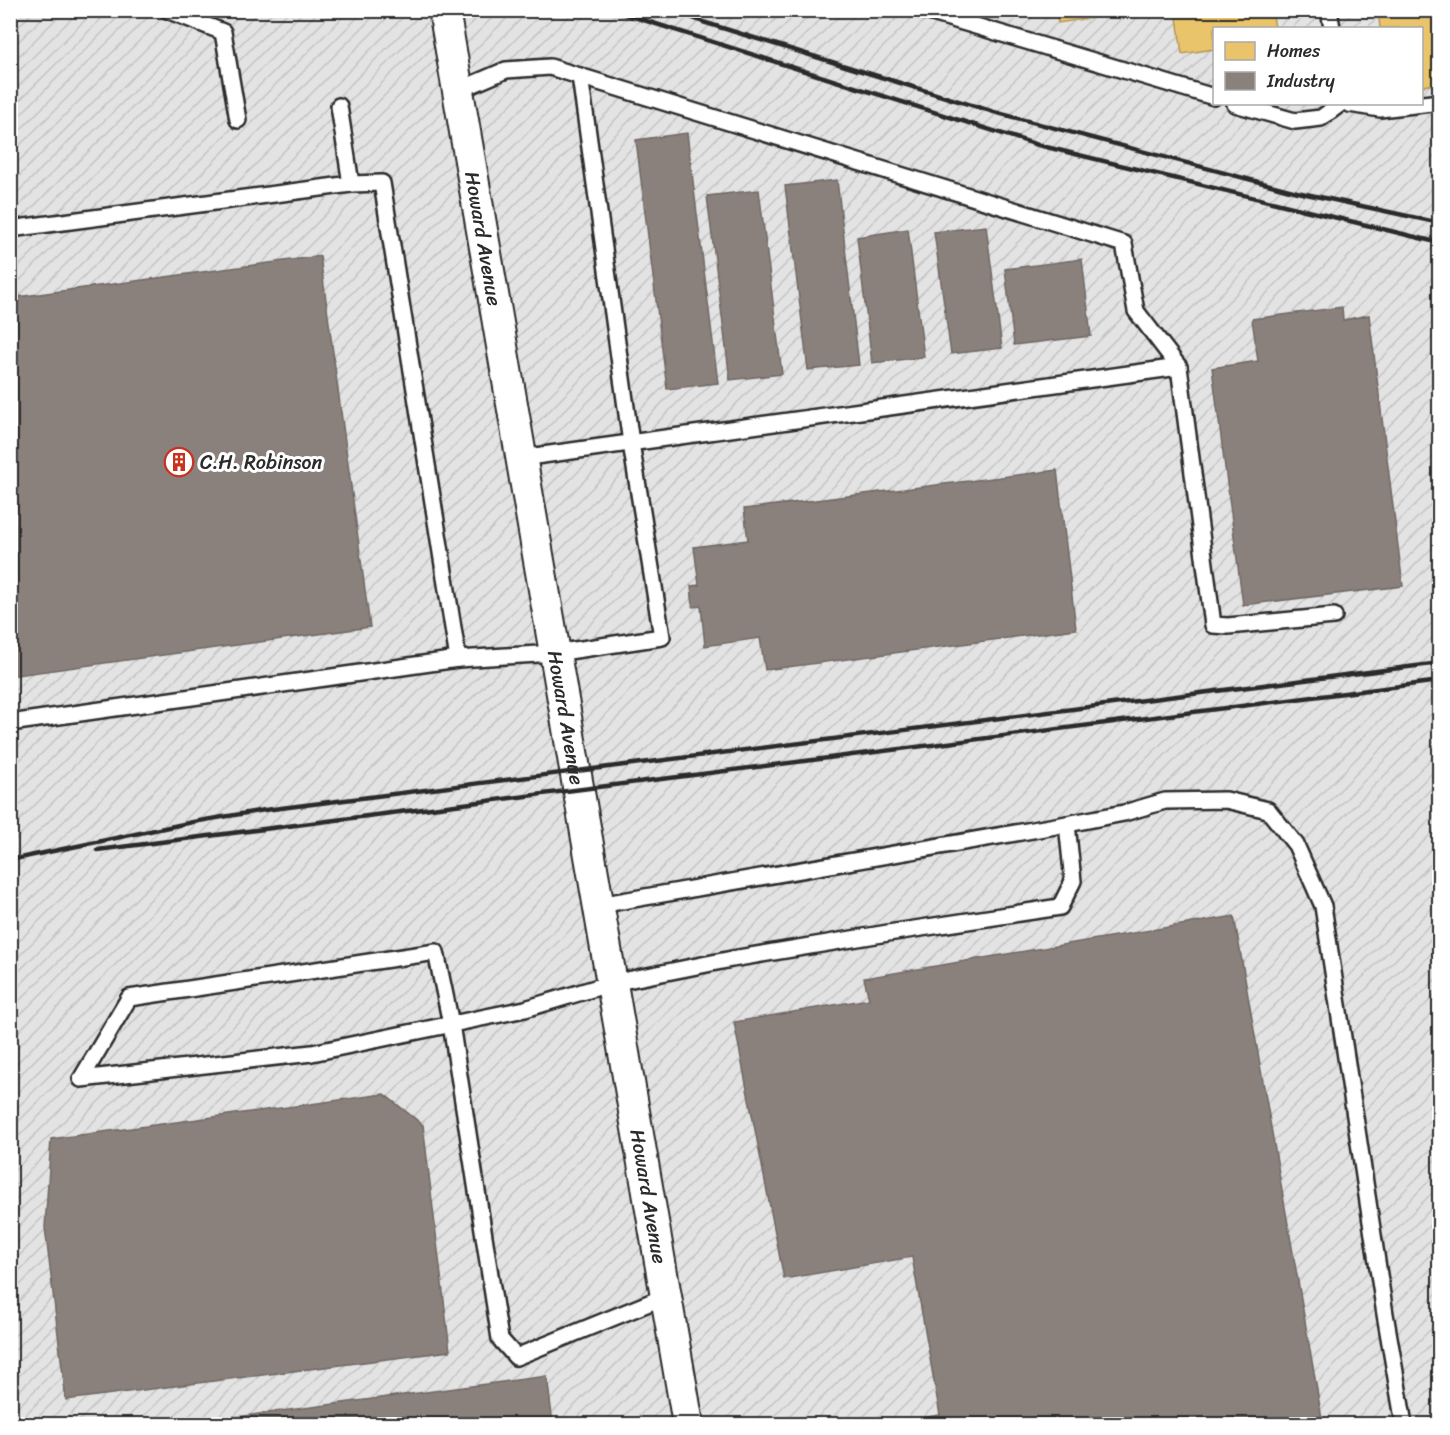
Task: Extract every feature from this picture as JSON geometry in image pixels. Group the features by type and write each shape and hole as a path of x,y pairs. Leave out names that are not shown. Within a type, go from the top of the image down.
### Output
{"street":[{"name":"Howard Avenue","path":"444,10 688,1425"}],"lane":[{"path":"167,10 223,32 238,120"},
{"path":"922,10 1213,97"},
{"path":"1329,10 1332,27"},
{"path":"457,91 506,70 550,67 1124,244 1136,311 1179,367 1213,625 1228,626 1334,616"},
{"path":"10,723 458,659 555,653 662,637 631,443 580,76"},
{"path":"1423,104 1440,102"},
{"path":"1239,105 1295,121 1321,118 1339,105"},
{"path":"1355,105 1380,109 1414,105"},
{"path":"339,106 351,184"},
{"path":"10,229 351,184 382,183 458,659"},
{"path":"521,458 1179,367"},
{"path":"599,905 1068,824 1124,813 1165,801 1226,800 1268,810 1296,845 1323,906 1384,1314 1404,1425"},
{"path":"666,1296 516,1358 500,1339 451,1024 436,952 129,998 81,1079 312,1053 451,1024 525,1009 612,983 732,959 1060,907 1073,881 1068,824"}],"shaded area":[{"path":"11,11 1439,11 1439,1424 11,1424"}],"building: Homes":[{"path":"1056,10 1143,10 1058,23"},
{"path":"1176,10 1272,10 1275,27 1213,27 1213,49 1182,54"},
{"path":"1378,10 1440,10 1440,83 1423,86 1423,27 1380,27"}],"building: Industry":[{"path":"687,133 718,383 667,389 636,140"},
{"path":"837,180 859,365 808,370 785,186"},
{"path":"759,190 782,374 730,380 707,196"},
{"path":"986,226 1002,348 951,354 934,232"},
{"path":"908,229 924,357 872,363 857,237"},
{"name":"C.H. Robinson","path":"320,256 370,627 10,676 10,298"},
{"path":"1082,259 1091,336 1014,345 1005,269"},
{"path":"1342,307 1343,320 1369,315 1403,586 1243,605 1212,368 1258,361 1252,319"},
{"path":"1057,470 1076,629 765,670 760,638 705,646 701,606 693,607 691,586 699,585 694,547 748,540 744,509"},
{"path":"1234,916 1323,1424 884,1424 940,1415 912,1257 784,1279 734,1022 869,999 864,978"},
{"path":"384,1094 423,1125 450,1351 66,1400 45,1227 51,1139"},
{"path":"547,1376 553,1424 183,1424"}],"railway":[{"path":"612,10 1038,145 1440,243"},
{"path":"672,10 703,22 994,112 1297,192 1440,223"},
{"path":"10,860 193,822 265,810 1440,663"},
{"path":"97,850 1440,681"}],"place":[{"name":"C.H. Robinson","path":"179,462"}]}
